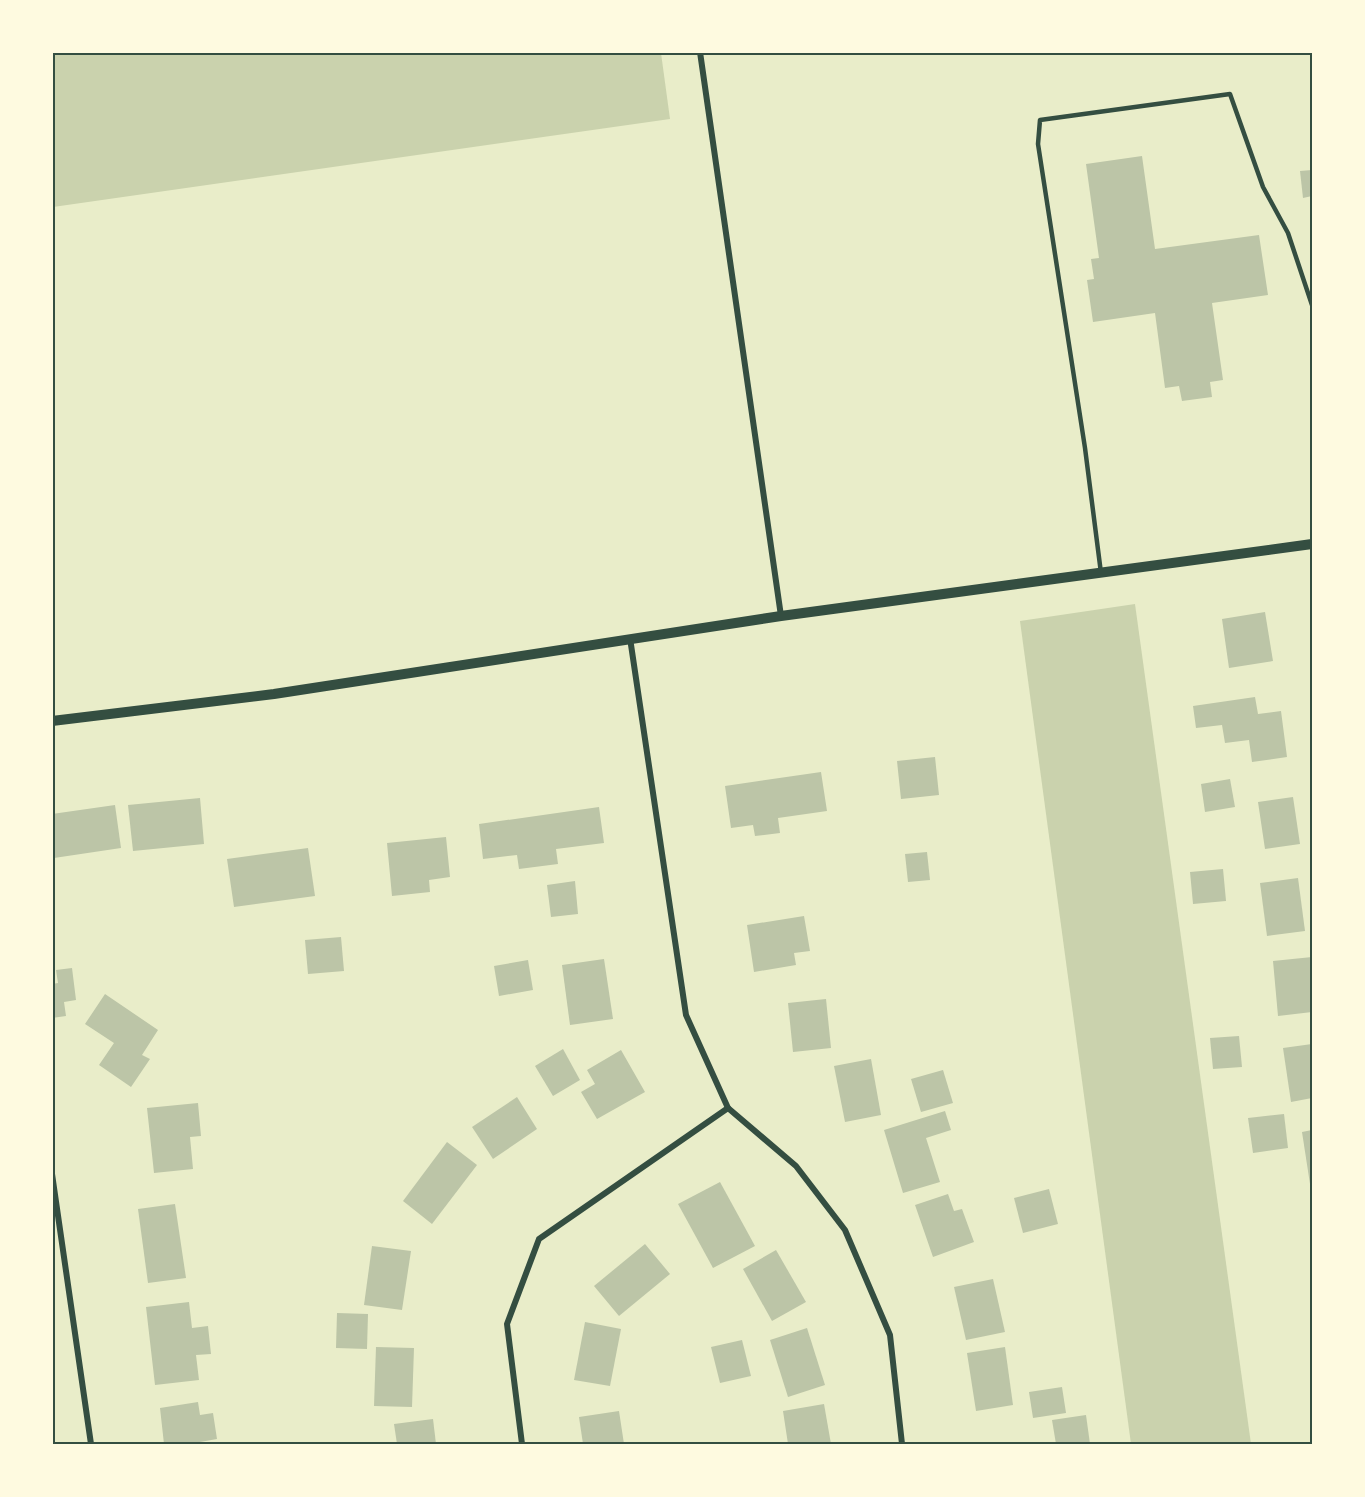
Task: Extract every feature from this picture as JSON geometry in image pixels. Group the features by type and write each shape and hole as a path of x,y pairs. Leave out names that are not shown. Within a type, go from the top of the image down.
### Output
{"street":[{"path":"700,52 781,616"},
{"path":"52,721 274,694 781,616 1312,544"},
{"path":"630,638 686,1016 728,1108 796,1166 845,1230 890,1335 902,1444"},
{"path":"522,1444 507,1324 539,1239 728,1108"},
{"path":"52,1174 91,1444"}],"lane":[{"path":"52,53 59,52"},
{"path":"1101,573 1085,448 1038,144 1040,120 1230,94 1263,187 1288,233 1312,305"}],"green space":[{"path":"52,53 661,53 670,119 53,207"},
{"path":"1135,604 1251,1444 1131,1444 1020,621"}],"building":[{"path":"1142,156 1155,249 1259,235 1268,295 1212,303 1223,380 1210,382 1212,397 1182,401 1179,386 1165,388 1155,313 1093,322 1087,280 1094,279 1091,259 1099,258 1086,164"},
{"path":"1312,170 1312,196 1303,198 1300,171"},
{"path":"1265,612 1273,661 1229,668 1222,619"},
{"path":"1255,697 1258,714 1281,711 1287,757 1252,762 1249,740 1225,743 1222,725 1196,728 1193,706"},
{"path":"935,757 939,795 901,799 897,761"},
{"path":"821,772 827,811 778,818 780,833 755,836 753,825 731,828 725,786"},
{"path":"1230,779 1235,807 1205,812 1201,784"},
{"path":"1293,797 1300,844 1265,849 1258,802"},
{"path":"200,798 204,844 133,851 128,805"},
{"path":"115,805 121,848 54,858 52,814"},
{"path":"599,807 604,843 556,849 558,864 519,869 517,855 483,859 479,824"},
{"path":"446,837 450,877 429,880 430,892 392,896 387,843"},
{"path":"308,848 315,896 234,907 227,859"},
{"path":"927,852 930,880 908,882 905,854"},
{"path":"1223,869 1226,901 1193,904 1190,872"},
{"path":"1298,878 1305,931 1267,936 1260,883"},
{"path":"575,881 578,914 551,917 547,885"},
{"path":"804,916 810,951 794,953 796,965 754,972 747,925"},
{"path":"341,937 344,971 308,974 305,940"},
{"path":"1312,957 1312,1012 1278,1016 1273,961"},
{"path":"604,959 613,1019 570,1025 562,965"},
{"path":"528,960 533,990 499,996 494,966"},
{"path":"72,968 76,1000 64,1002 66,1016 52,1018 52,984 58,983 56,970"},
{"path":"105,994 158,1030 142,1055 150,1059 131,1087 99,1065 114,1043 85,1024"},
{"path":"826,999 831,1048 793,1052 788,1003"},
{"path":"1239,1036 1242,1067 1213,1069 1210,1038"},
{"path":"1312,1044 1312,1098 1291,1102 1283,1048"},
{"path":"563,1049 580,1080 553,1096 535,1066"},
{"path":"621,1050 645,1092 597,1119 581,1092 595,1084 587,1070"},
{"path":"871,1059 881,1115 845,1122 834,1066"},
{"path":"943,1070 953,1103 921,1112 911,1079"},
{"path":"517,1097 537,1129 493,1159 472,1127"},
{"path":"198,1103 201,1136 190,1137 193,1169 154,1173 147,1108"},
{"path":"945,1111 951,1130 926,1138 940,1182 903,1193 884,1130"},
{"path":"1284,1114 1288,1148 1253,1153 1248,1118"},
{"path":"1312,1130 1312,1184 1310,1184 1302,1132"},
{"path":"447,1142 477,1165 432,1224 403,1201"},
{"path":"720,1182 755,1246 713,1268 678,1204"},
{"path":"1049,1189 1058,1224 1023,1233 1014,1198"},
{"path":"948,1194 954,1211 962,1209 974,1242 933,1257 915,1205"},
{"path":"175,1204 186,1278 148,1283 138,1209"},
{"path":"645,1244 670,1274 619,1316 594,1286"},
{"path":"372,1246 411,1251 402,1310 364,1305"},
{"path":"776,1250 806,1302 772,1321 743,1269"},
{"path":"993,1279 1005,1332 966,1340 954,1287"},
{"path":"189,1302 192,1328 208,1326 211,1354 196,1355 199,1380 155,1385 146,1307"},
{"path":"337,1313 368,1314 367,1349 336,1348"},
{"path":"585,1322 621,1329 610,1386 574,1380"},
{"path":"807,1328 825,1385 788,1397 770,1340"},
{"path":"742,1340 751,1376 720,1383 711,1347"},
{"path":"376,1347 414,1348 412,1407 374,1406"},
{"path":"1005,1347 1013,1405 976,1411 967,1353"},
{"path":"1062,1387 1066,1413 1033,1418 1029,1392"},
{"path":"198,1402 200,1415 213,1413 217,1439 200,1442 200,1444 164,1444 160,1408"},
{"path":"824,1404 831,1444 788,1444 783,1411"},
{"path":"619,1411 624,1444 583,1444 579,1417"},
{"path":"1086,1415 1090,1444 1056,1444 1052,1420"},
{"path":"433,1419 436,1444 397,1444 394,1424"}]}
